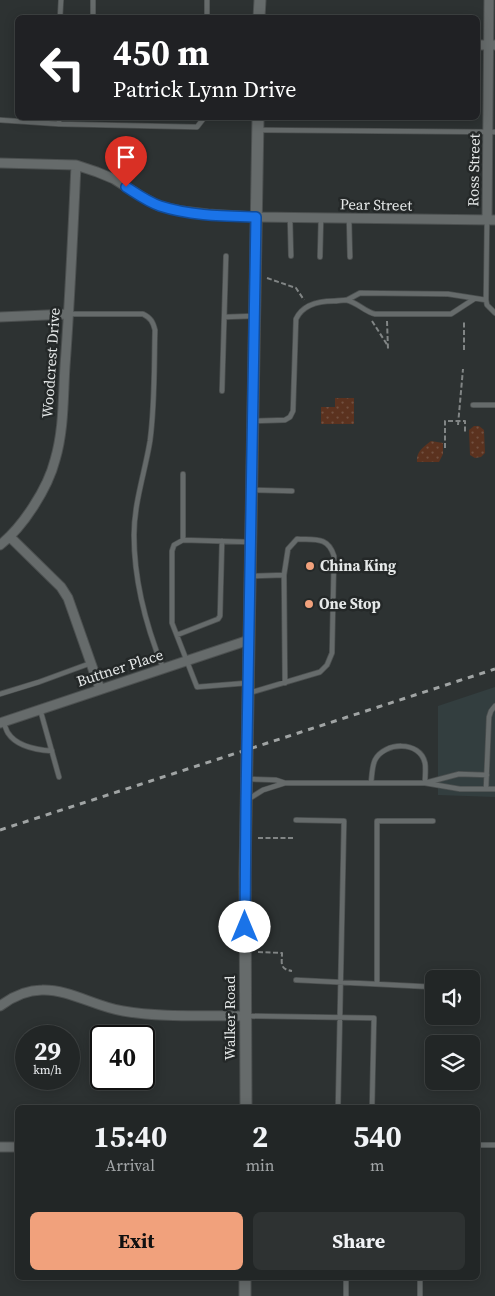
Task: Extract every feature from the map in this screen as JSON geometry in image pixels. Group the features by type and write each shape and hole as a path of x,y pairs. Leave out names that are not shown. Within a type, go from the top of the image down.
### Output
{"street":[{"path":"259,15 260,0"},
{"name":"Ross Street","path":"489,0 492,45 491,220"},
{"name":"Walker Road","path":"246,1105 246,779 258,120"},
{"name":"Pear Street","path":"0,163 76,165 114,180 159,206 182,211 290,218 491,220"},
{"name":"Woodcrest Drive","path":"0,545 10,537 41,496 55,461 60,434 69,314 76,165"},
{"path":"0,317 69,314"},
{"path":"10,537 61,587 68,598 100,689"},
{"name":"Buttner Place","path":"2,722 249,640"},
{"path":"0,1006 11,998 25,992 52,990 63,992 106,1008 123,1011 162,1015 245,1016"},
{"path":"0,1147 15,1148"},
{"path":"244,1296 245,1280"}],"lane":[{"path":"60,15 61,0"},
{"path":"93,0 93,15"},
{"path":"207,0 207,15"},
{"path":"0,120 58,124 197,127 202,120"},
{"path":"58,124 59,120"},
{"path":"258,130 492,132"},
{"path":"290,218 291,256"},
{"path":"320,257 321,218"},
{"path":"349,218 350,257"},
{"path":"491,220 486,300 487,305 495,313"},
{"path":"222,392 226,256"},
{"path":"252,421 285,420 290,417 293,411 296,319 302,310 322,301 347,300 360,293 448,294 486,300"},
{"path":"347,300 371,314 451,314 474,299"},
{"path":"69,314 143,314 154,323 153,418 136,511 134,534 137,578 151,637 163,668"},
{"path":"225,317 254,316"},
{"path":"473,405 495,405"},
{"path":"183,474 183,540"},
{"path":"251,490 292,491"},
{"path":"250,542 183,540 174,545 172,551 172,623 196,687 248,688 285,683 320,672 327,665 332,653 334,556 331,546 321,540 297,539 288,548 284,575 285,683"},
{"path":"177,635 218,619 220,616 222,541"},
{"path":"250,576 284,575"},
{"path":"0,694 91,663"},
{"path":"486,789 489,717 495,706"},
{"path":"40,710 59,777"},
{"path":"2,722 9,734 18,742 34,750 52,751"},
{"path":"371,783 374,761 380,752 395,746 404,746 421,754 425,762 425,782"},
{"path":"246,801 263,790 285,783 425,782 459,774 487,774"},
{"path":"246,779 276,780 285,783"},
{"path":"425,782 460,789 495,789"},
{"path":"296,820 344,821 338,1105"},
{"path":"377,984 377,821 433,821"},
{"path":"296,980 425,987"},
{"path":"245,1016 374,1018 372,1105"},
{"path":"480,1145 495,1145"},
{"path":"346,1280 346,1296"},
{"path":"420,1280 420,1296"}],"path":[{"path":"267,278 296,288 304,300"},
{"path":"371,320 388,347 387,320"},
{"path":"464,322 464,350"},
{"path":"458,425 463,369"},
{"path":"445,448 445,421 465,421 465,434"},
{"path":"258,838 294,838"},
{"path":"258,952 282,953 282,966 286,970 292,971"}],"shaded area":[{"path":"335,398 354,398 354,424 321,424 321,407 335,407"},
{"path":"474,426 479,426 484,430 485,453 481,457 475,458 470,455 469,430"},
{"path":"431,441 443,443 443,454 439,462 417,462 419,453"},
{"path":"495,687 495,797 438,795 438,706"}],"railway":[{"path":"0,830 495,669"}],"place":[{"name":"China King","path":"310,566"},
{"name":"One Stop","path":"309,604"}],"route":[{"path":"126,187 159,206 208,214 256,217 245,927"}]}
